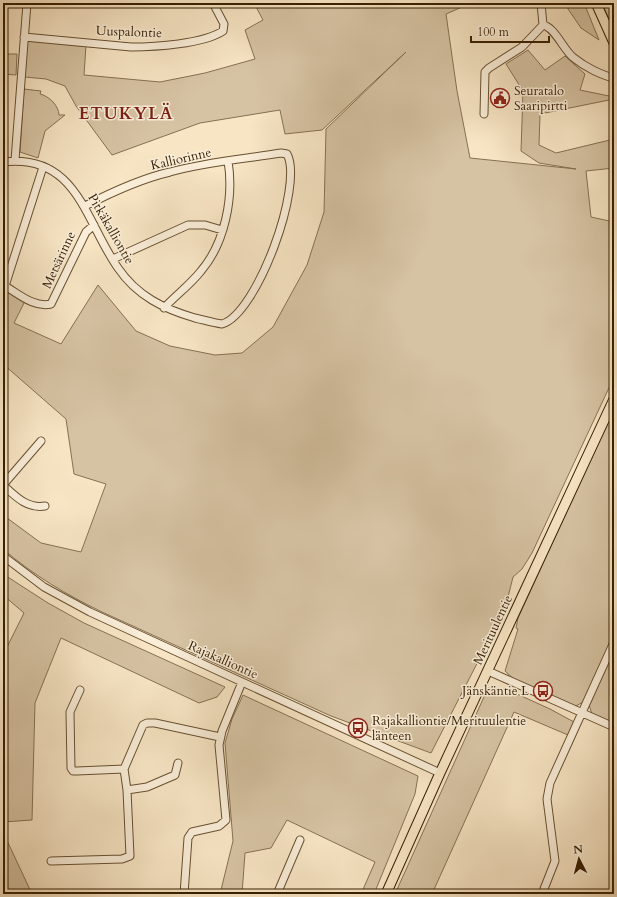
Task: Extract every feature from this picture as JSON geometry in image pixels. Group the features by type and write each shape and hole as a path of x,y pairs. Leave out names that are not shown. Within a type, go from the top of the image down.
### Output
{"main road":[{"path":"596,3 614,43"},
{"name":"Merituulentie","path":"386,894 440,772 614,399"}],"street":[{"path":"15,160 28,3"},
{"name":"Uuspalontie","path":"24,37 131,47 148,47 185,42 223,31 224,24 213,3"},
{"path":"484,114 485,72 522,47 542,25 542,3"},
{"path":"542,25 551,30 574,58 598,72 614,78"},
{"name":"Pitkäkalliontie","path":"3,162 15,160 26,161 43,166 62,177 72,186 85,206 113,259 133,286 164,308 222,324 230,319 248,298 266,266 280,230 289,183 290,165 287,154"},
{"name":"Kalliorinne","path":"85,206 153,177 193,166 287,154"},
{"path":"164,308 202,270 218,242 229,200 228,161"},
{"path":"4,285 43,166"},
{"name":"Metsärinne","path":"4,285 39,305 51,304 86,232 94,225"},
{"path":"113,259 188,225 205,225 222,230"},
{"path":"42,441 3,485 28,505 36,507 45,506"},
{"name":"Rajakalliontie","path":"3,556 39,584 68,601 440,772"},
{"path":"542,894 555,861 548,791 614,642"},
{"path":"488,671 614,727"},
{"path":"184,894 188,838 192,832 224,823 226,820 219,758 220,737 242,682"},
{"path":"80,690 70,712 71,768 77,771 124,769"},
{"path":"51,861 122,859 130,856 127,790 124,769 140,730 148,723 155,723 220,737"},
{"path":"127,790 147,787 175,775 178,764"},
{"path":"277,894 300,840"}],"shaded area":[{"path":"254,3 461,3 462,7 446,14 457,91 470,158 576,169 539,163 521,151 523,91 506,64 528,50 545,70 565,56 585,74 580,90 614,97 614,99 540,114 539,145 556,153 614,139 614,168 586,171 591,217 614,222 614,377 532,553 522,569 513,577 505,609 431,753 331,716 102,612 51,584 3,549 3,515 41,543 81,552 106,484 74,474 66,419 3,364 4,290 25,301 14,323 61,344 98,285 136,331 170,346 215,355 242,353 273,327 307,265 324,212 326,129 406,52 322,130 285,134 280,110 200,123 112,155 76,106 65,86 46,79 25,77 27,40 86,45 84,75 160,82 205,73 255,59 245,30 263,20"},
{"path":"564,3 584,3 599,40 581,28"},
{"path":"602,3 611,3 614,13 614,30"},
{"path":"3,54 17,54 16,75 3,74"},
{"path":"24,89 41,91 40,94 53,102 59,112 59,115 65,115 45,131 38,158 20,152"},
{"path":"614,408 614,724 592,714 589,705 583,702 576,706 572,706 528,687 505,671 518,629 516,628 518,618"},
{"path":"3,574 48,603 84,623 225,687 217,697 199,703 61,638 35,703 32,820 3,822 3,655 24,613 3,595"},
{"path":"488,688 506,689 550,709 574,722 568,735 514,712 432,894 395,894"},
{"path":"243,695 418,776 415,794 374,894 361,894 375,862 287,820 271,848 245,853 242,894 220,894 233,841 225,743 232,719"},
{"path":"3,832 32,894 3,894"}],"place":[{"name":"Seuratalo Saaripirtti","path":"500,98"},
{"name":"Jänskäntie L","path":"543,691"},
{"name":"Rajakalliontie/Merituulentie länteen","path":"358,728"}],"district":[{"name":"ETUKYLÄ","path":"126,113"}]}
